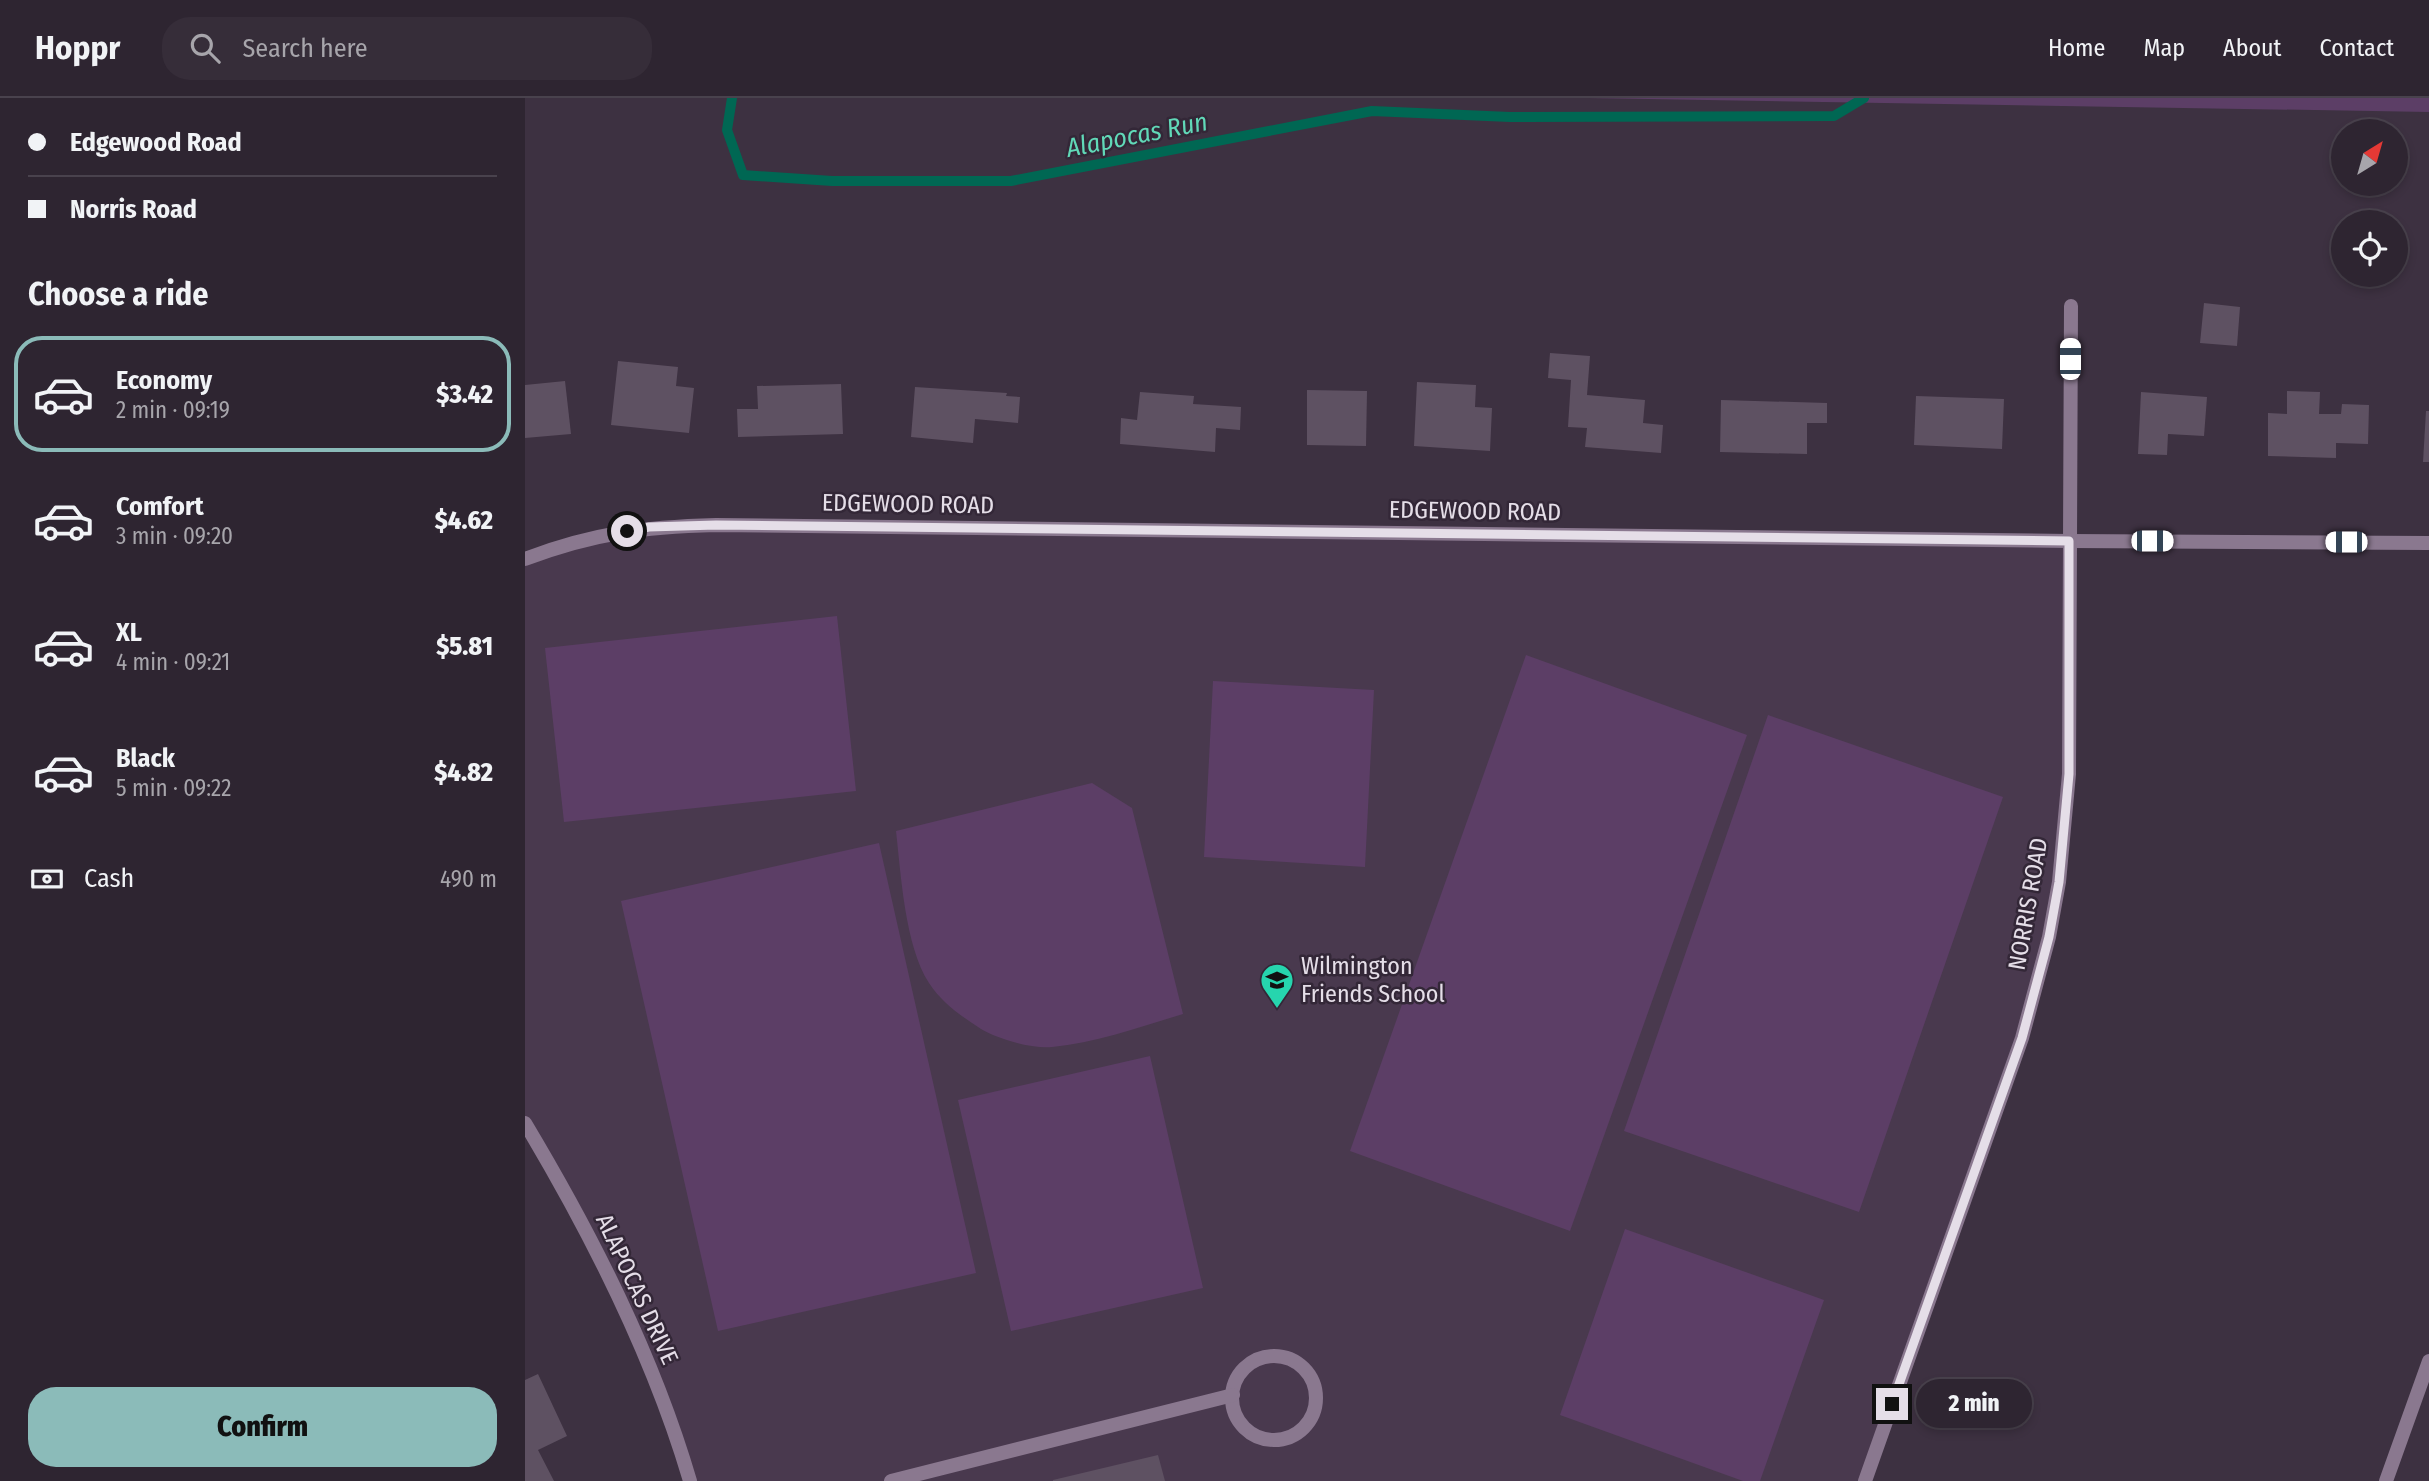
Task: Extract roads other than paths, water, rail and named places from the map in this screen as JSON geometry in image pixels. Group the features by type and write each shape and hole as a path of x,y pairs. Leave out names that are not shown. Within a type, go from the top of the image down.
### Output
{"street":[{"name":"NORRIS ROAD","path":"1864,1481 2022,1038 2049,937 2059,882 2069,774 2071,306"},
{"name":"EDGEWOOD ROAD","path":"525,558 604,534 649,527 716,525 2429,543"},
{"name":"ALAPOCAS DRIVE","path":"525,1123 560,1181 628,1315 690,1481"},
{"path":"1271,1356 1296,1363 1307,1372 1316,1397 1314,1411 1303,1428 1284,1439 1270,1440 1245,1429 1236,1417 1233,1395 1238,1377 1246,1366 1271,1356"},
{"path":"2386,1481 2429,1361"},
{"path":"891,1481 1233,1395"}],"waterway":[{"name":"Alapocas Run","path":"732,98 727,130 743,175 832,181 1011,181 1372,111 1510,117 1834,116 1864,98"}],"place":[{"name":"Wilmington Friends School","path":"1277,1010"}]}
